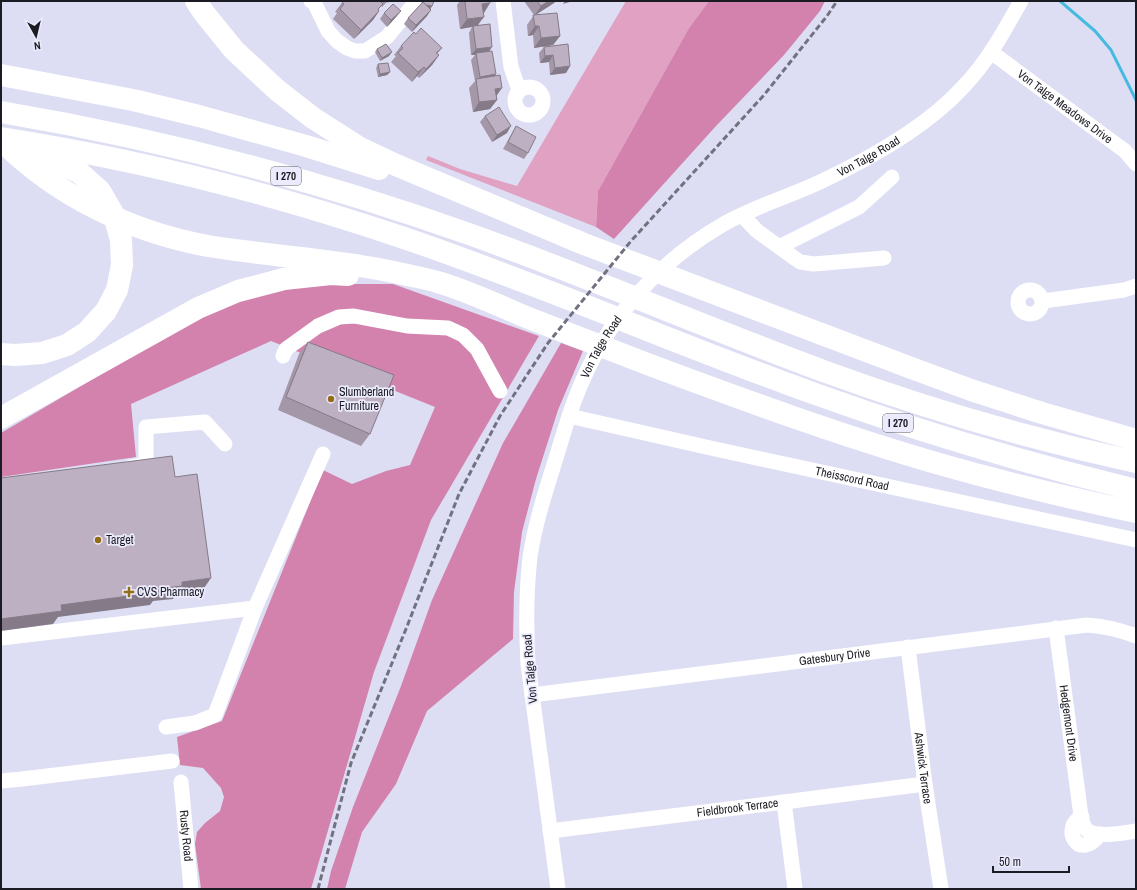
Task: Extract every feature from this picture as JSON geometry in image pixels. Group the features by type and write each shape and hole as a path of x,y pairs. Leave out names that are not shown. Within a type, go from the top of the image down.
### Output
{"highway":[{"path":"196,1 234,50 277,90 307,113 360,148 396,165 584,244 971,390 1042,413 1136,440"},
{"path":"1,75 133,100 198,116 448,188"},
{"name":"I 270","path":"1,112 55,121 151,141 259,168 358,196 471,235 826,372 936,409 1042,440 1136,462"},
{"path":"4,139 34,170 82,202 127,223 156,233 207,245 360,265 438,282 648,364 868,443 928,461 1044,492 1136,512"},
{"path":"1,354 14,355 42,353 66,345 87,332 106,311 117,290 122,265 121,240 114,215 100,191 80,173 54,160 33,155 4,139"},
{"name":"I 270","path":"4,139 75,150 225,185 292,203 399,236 547,290 818,395 918,429 1032,464 1136,490"},
{"path":"1,418 198,308 238,291 284,279 332,274 438,282"}],"street":[{"path":"313,1 328,31 337,41 347,48 355,51 366,51 388,37 415,1"},
{"path":"503,1 511,67 519,90"},
{"name":"Von Talge Road","path":"558,889 528,664 526,596 531,554 540,512 569,416 582,381 599,348 630,302 641,289 686,248 724,224 742,215 841,172 928,119 965,86 991,52 1021,1"},
{"name":"Von Talge Meadows Drive","path":"991,52 1125,151 1136,164"},
{"path":"779,247 859,207 892,177"},
{"path":"742,215 757,232 800,262 814,264 884,258"},
{"path":"1043,301 1124,290 1136,286"},
{"path":"283,356 286,350 318,326 339,317 354,316 407,326 448,328 463,335 477,349 500,391"},
{"name":"Theisscord Road","path":"569,416 1136,540"},
{"path":"115,469 146,464 146,427 205,422 225,444"},
{"path":"166,727 195,723 215,715 255,608 323,454"},
{"path":"1,638 255,608"},
{"name":"Gatesbury Drive","path":"532,695 1086,625 1102,626 1136,636"},
{"name":"Hedgemont Drive","path":"1056,628 1083,824 1088,831 1103,835 1136,831"},
{"name":"Ashwick Terrace","path":"908,647 940,889"},
{"path":"1,781 172,760"},
{"name":"Rusty Road","path":"181,782 191,889"},
{"name":"Fieldbrook Terrace","path":"550,831 925,784"},
{"path":"784,802 795,889"}],"shaded area":[{"path":"626,1 709,1 689,28 598,191 596,227 426,160 428,156 460,169 517,186"},
{"path":"709,1 825,1 820,11 784,55 716,126 614,239 596,227 598,191 689,28"},
{"path":"303,284 393,284 539,336 431,520 374,672 311,889 201,889 195,844 197,832 205,823 220,811 224,797 221,788 203,768 180,765 177,737 222,721 323,470 352,484 386,471 410,465 435,407 271,341 131,404 136,457 1,477 1,433 205,313 252,294"},
{"path":"561,343 583,351 558,410 536,479 522,532 514,592 513,639 427,711 396,784 362,832 345,889 327,889 331,871 353,807 401,686 432,600 503,443"}],"building":[{"path":"380,1 383,4 378,9 379,11 361,30 340,9 344,4 342,2"},
{"path":"423,1 434,1 432,6 426,5"},
{"path":"465,1 490,1 490,3 482,4 484,17 467,19"},
{"path":"537,1 549,1 541,6"},
{"path":"423,2 431,10 416,25 408,18"},
{"path":"393,4 401,11 391,20 384,13"},
{"path":"557,13 560,36 541,38 539,26 535,26 533,15"},
{"path":"490,24 492,47 476,49 473,26"},
{"path":"421,28 442,48 436,53 439,55 426,69 424,67 418,72 398,53 403,48 401,46 414,32 416,34"},
{"path":"386,44 392,52 382,58 377,49"},
{"path":"568,44 570,66 555,68 553,55 545,56 544,47"},
{"path":"492,51 496,74 480,77 476,53"},
{"path":"388,63 390,72 380,74 378,64"},
{"path":"500,75 502,88 495,89 497,100 479,102 476,79"},
{"path":"499,107 511,126 497,135 485,116"},
{"path":"516,126 536,137 528,153 508,142"},
{"name":"Slumberland Furniture","path":"308,342 394,375 370,434 286,397"},
{"name":"Target","path":"172,456 175,477 197,474 211,578 182,582 182,586 159,589 159,592 61,605 62,611 1,619 1,478"}],"waterway":[{"path":"1060,1 1095,31 1111,50 1136,100"}],"railway":[{"path":"318,889 351,763 459,494 500,416 548,343 631,241 764,95 827,16 837,1"}],"place":[{"name":"Slumberland Furniture","path":"331,399"},
{"name":"Target","path":"98,540"},
{"name":"CVS Pharmacy","path":"129,592"}]}
